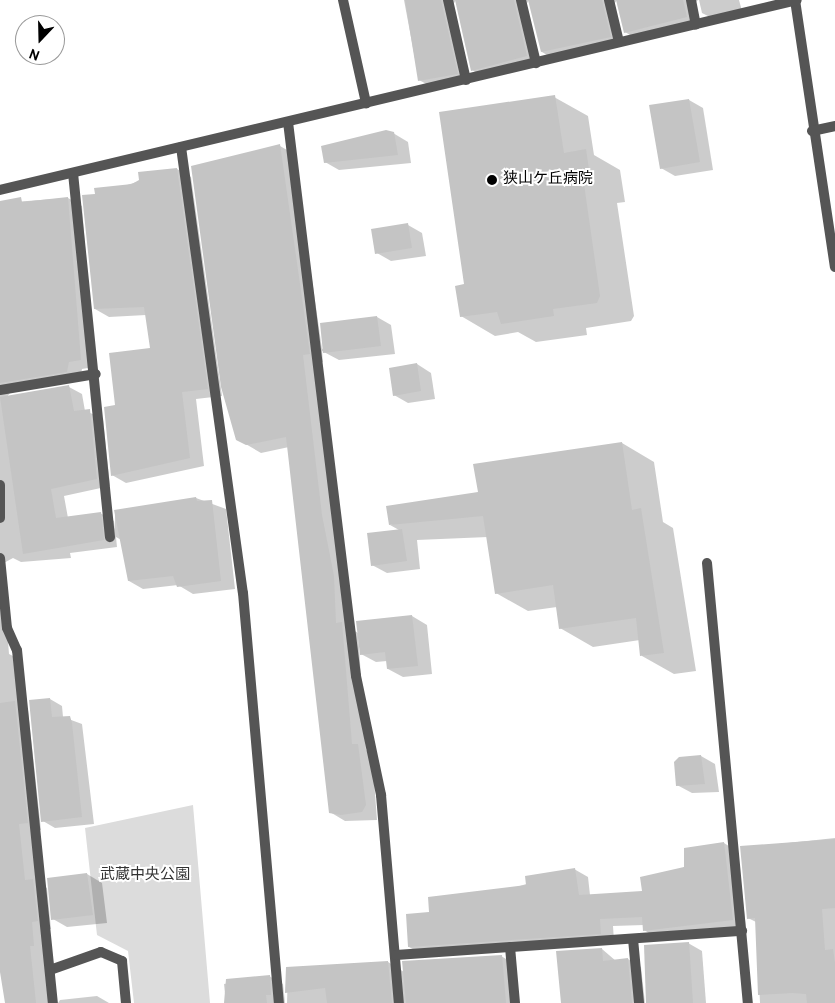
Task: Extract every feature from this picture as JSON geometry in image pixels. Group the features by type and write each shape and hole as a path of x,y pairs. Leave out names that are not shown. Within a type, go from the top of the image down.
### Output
{"street":[{"path":"343,0 366,103"},
{"path":"448,0 466,80"},
{"path":"521,0 536,63"},
{"path":"608,0 619,42"},
{"path":"690,0 696,25"},
{"path":"0,190 796,0 812,131 835,267"},
{"path":"288,122 356,676 381,796 401,1002"},
{"path":"812,131 835,126"},
{"path":"181,147 243,594 279,1003"},
{"path":"73,174 96,374 110,537"},
{"path":"0,390 96,374"},
{"path":"0,485 0,518"},
{"path":"0,558 7,628 17,650 53,1003"},
{"path":"706,564 748,1003"},
{"path":"396,955 742,932"},
{"path":"633,939 638,1003"},
{"path":"510,947 515,1003"},
{"path":"50,970 100,952 122,961 126,1003"}],"green space":[{"name":"武蔵中央公園","path":"193,805 210,1003 134,1003 128,951 97,935 85,828"}],"building":[{"path":"405,0 441,0 458,74 418,81"},
{"path":"455,0 514,0 527,56 471,71"},
{"path":"528,0 602,0 611,37 541,52"},
{"path":"616,0 683,0 687,17 624,33"},
{"path":"555,95 564,153 586,149 591,183 584,184 600,296 597,303 553,309 554,316 501,324 497,312 460,317 455,286 464,284 439,112"},
{"path":"689,99 700,162 660,169 649,105"},
{"path":"386,130 394,132 398,155 324,163 321,146"},
{"path":"280,144 310,354 303,355 322,515 334,576 336,623 342,622 352,744 358,744 366,805 362,812 341,815 329,813 286,437 246,445 236,440 221,387 191,166"},
{"path":"177,168 208,389 182,392 190,458 111,476 104,407 115,405 109,353 150,348 144,307 94,309 82,195 95,194 94,188 132,184 139,180 138,172"},
{"path":"21,197 22,202 68,197 81,360 69,362 67,372 0,383 0,201"},
{"path":"408,223 412,248 375,254 371,229"},
{"path":"377,316 381,346 323,353 320,323"},
{"path":"417,363 421,391 393,396 389,368"},
{"path":"69,385 74,411 90,409 97,479 51,489 56,518 101,512 104,540 23,554 0,397"},
{"path":"622,442 632,510 641,508 664,653 640,656 636,618 559,629 553,585 495,594 483,516 389,525 386,506 478,492 473,464"},
{"path":"196,497 197,501 212,500 221,581 177,587 173,576 128,581 114,510"},
{"path":"402,529 407,561 371,566 367,533"},
{"path":"412,615 418,666 387,669 385,652 360,655 356,621"},
{"path":"50,698 52,717 70,716 72,723 82,817 41,822 29,700"},
{"path":"15,701 28,823 19,824 25,880 33,879 38,921 32,922 34,946 30,946 36,1003 5,1003 0,972 0,703"},
{"path":"701,755 705,784 676,786 674,762 679,757"},
{"path":"835,839 835,908 822,909 825,950 833,949 835,963 835,1003 807,1003 806,994 758,995 755,918 747,919 740,846"},
{"path":"724,842 733,920 643,931 642,917 600,919 601,934 408,947 406,914 429,912 428,897 526,885 525,876 575,868 579,895 642,891 640,877 684,867 684,848"},
{"path":"87,873 93,915 51,920 47,878"},
{"path":"689,942 693,1003 646,1003 644,945"},
{"path":"602,948 603,961 628,958 632,1003 561,1003 556,951"},
{"path":"502,955 506,1003 406,1003 402,961"},
{"path":"388,961 392,1003 327,1003 325,988 285,993 286,967"},
{"path":"270,975 271,995 266,995 267,1003 224,1003 226,979"}],"place":[{"name":"狭山ケ丘病院","path":"492,180"}]}
